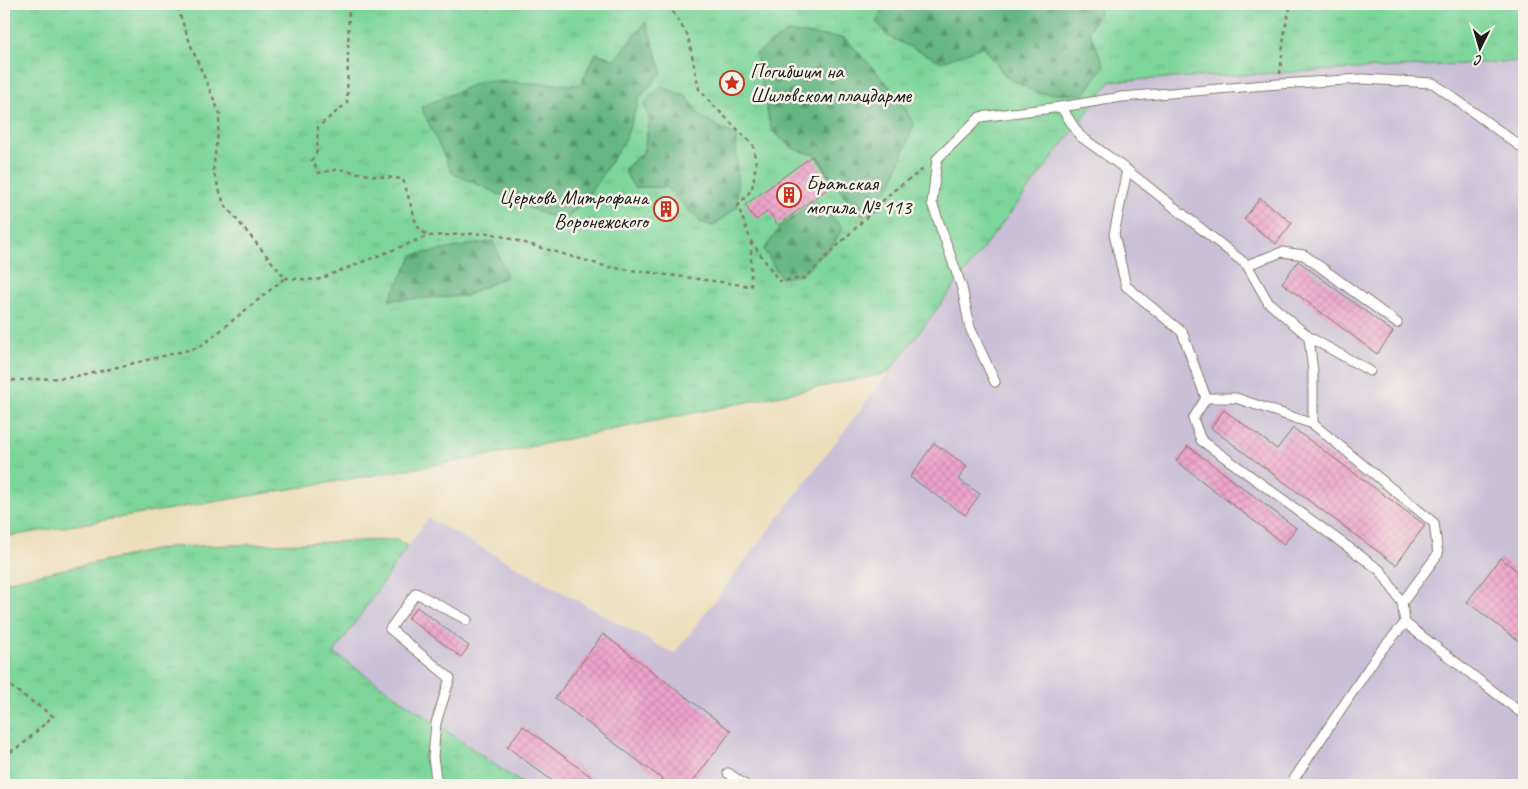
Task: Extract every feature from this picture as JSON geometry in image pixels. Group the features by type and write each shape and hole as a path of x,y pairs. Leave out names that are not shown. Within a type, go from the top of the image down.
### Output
{"lane":[{"path":"994,382 970,328 962,288 932,203 936,159 980,116 1061,107 1122,97 1363,79 1433,84 1524,149"},
{"path":"1061,107 1080,136 1247,265 1268,302 1308,336 1370,371"},
{"path":"1126,170 1114,234 1126,286 1182,332 1206,398"},
{"path":"1247,265 1282,252 1304,255 1397,323"},
{"path":"1308,336 1313,372 1313,424"},
{"path":"1206,398 1236,398 1313,424 1434,523 1438,554 1402,603"},
{"path":"1206,398 1193,419 1200,440 1381,571 1402,603 1404,623 1378,654 1290,785"},
{"path":"437,785 433,757 436,723 450,678 390,629 416,593 467,620"},
{"path":"1404,623 1524,716"},
{"path":"728,772 745,785"}],"path":[{"path":"176,4 193,51 220,114 213,171 224,204 285,278"},
{"path":"349,4 348,103 318,127 317,151 312,160 319,173 339,169 403,179 418,226 428,236"},
{"path":"671,4 673,12 688,36 699,89 753,145 756,164 752,189 738,206 751,241 778,281 806,278 893,191 936,159"},
{"path":"1279,84 1285,28 1291,4"},
{"path":"4,381 77,377 200,347 285,278 317,280 428,236 490,233 608,267 752,286 751,241"},
{"path":"4,682 53,716 21,746 4,755"}],"shaded area":[{"path":"1524,61 1524,785 524,785 334,653 428,518 674,654 1111,81"}],"green space":[{"path":"4,4 884,4 877,22 984,46 1005,76 1104,65 1089,31 1103,4 1524,4 1524,61 1111,81 888,373 470,459 4,537","holes":["646,22 662,72 640,97 625,140 596,184 567,219 580,85 596,53 615,60","756,54 854,209 815,155 794,149 771,130","687,97 701,117 736,136 700,222 666,187 634,187 624,170 643,152 650,120","507,276 465,296 389,299"]},
{"path":"884,4 1103,4 1089,31 1104,65 1084,95 1037,93 1005,76 984,46 942,62 887,36 877,22"},
{"path":"646,22 662,72 640,97 625,140 596,184 567,219 545,215 452,173 421,107 482,81 580,85 596,53 615,60"},
{"path":"787,32 845,38 895,92 914,124 892,183 864,215 854,209 815,155 794,149 771,130 756,54"},
{"path":"661,86 687,97 701,117 736,136 738,206 713,226 700,222 666,187 634,187 624,170 644,152 650,120 644,104"},
{"path":"815,201 843,228 832,246 801,275 781,278 764,250 781,226"},
{"path":"493,241 507,276 465,296 389,300 413,255"},
{"path":"396,540 408,546 334,653 524,785 4,785 4,582 169,547"}],"building":[{"name":"Братская могила № 113","path":"812,156 833,185 778,225 768,211 756,220 745,205"},
{"path":"1260,198 1292,223 1276,244 1244,219"},
{"name":"Церковь Митрофана Воронежского","path":"658,200 674,201 674,217 657,217"},
{"path":"1298,261 1393,332 1377,354 1282,283"},
{"path":"1224,410 1277,449 1293,428 1425,525 1396,565 1211,428"},
{"path":"934,443 967,466 958,479 980,494 965,515 910,477"},
{"path":"1188,446 1296,528 1284,544 1176,461"},
{"path":"1500,558 1524,576 1524,645 1467,602"},
{"path":"417,607 469,646 461,657 408,618"},
{"path":"603,634 731,731 690,785 670,785 555,698"},
{"path":"523,726 602,785 558,785 507,747"}],"place":[{"name":"Погибшим на Шиловском плацдарме","path":"732,83"},
{"name":"Братская могила № 113","path":"789,195"},
{"name":"Церковь Митрофана Воронежского","path":"666,209"}]}
